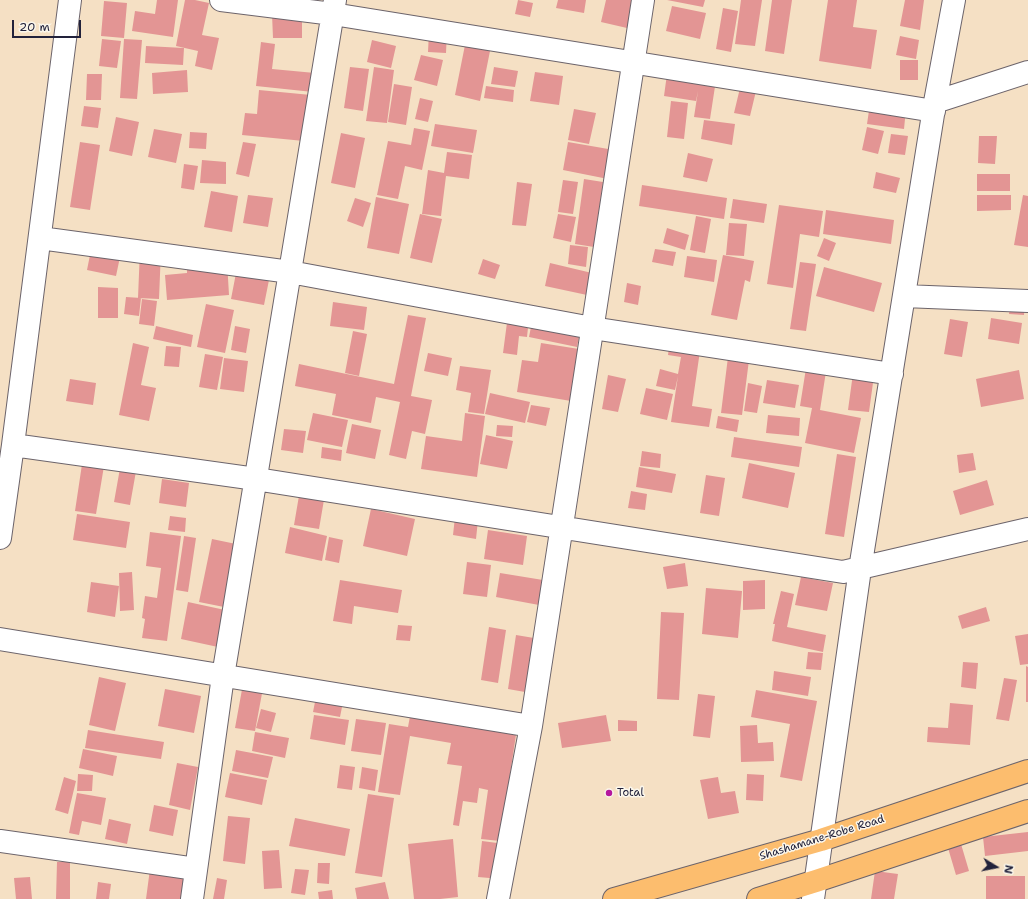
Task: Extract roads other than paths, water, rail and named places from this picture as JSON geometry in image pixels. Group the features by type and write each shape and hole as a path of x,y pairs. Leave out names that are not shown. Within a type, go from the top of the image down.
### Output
{"main road":[{"name":"Shashamane-Robe Road","path":"614,899 820,840 1028,771"},
{"path":"758,899 814,890 1028,811"}],"street":[{"path":"0,538 14,445 70,0"},
{"path":"221,0 334,7 633,63 935,107 1028,72"},
{"path":"498,899 531,726 643,0"},
{"path":"814,890 860,569 935,107 954,0"},
{"path":"192,899 223,676 334,7"},
{"path":"40,238 290,272 592,328 892,374"},
{"path":"904,296 1028,301"},
{"path":"14,445 256,479 843,572 1028,529"},
{"path":"0,639 531,726"},
{"path":"0,841 196,869"}],"place":[{"name":"Total","path":"609,793"}]}
